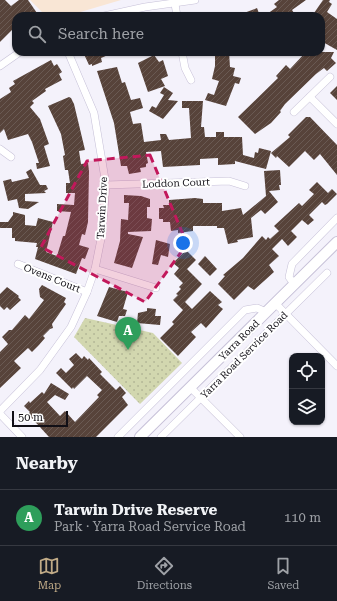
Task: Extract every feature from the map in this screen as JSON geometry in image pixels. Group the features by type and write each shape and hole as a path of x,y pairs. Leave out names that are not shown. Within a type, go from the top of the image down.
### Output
{"main road":[{"name":"Yarra Road","path":"140,437 337,242"}],"street":[{"path":"122,12 194,0"},
{"path":"175,4 176,12"},
{"path":"0,66 14,56"},
{"name":"Tarwin Drive","path":"0,411 40,370 71,327 87,292 102,234 106,185 94,113 70,56"},
{"path":"183,56 185,68 191,80"},
{"path":"294,112 330,77"},
{"path":"310,97 337,124"},
{"path":"0,150 11,157"},
{"name":"Loddon Court","path":"106,185 229,181 245,186"},
{"path":"294,284 288,276 292,264 337,218"},
{"name":"Ovens Court","path":"18,264 87,292"},
{"path":"94,269 156,288"},
{"name":"Yarra Road Service Road","path":"160,437 327,273"},
{"path":"275,303 337,366"},
{"name":"Yarra Road Service Road","path":"118,437 245,310 257,308 266,312"},
{"path":"190,387 240,437"},
{"path":"0,414 22,437"}],"highlighted area":[{"path":"150,155 187,244 145,302 41,247 87,161"}],"shaded area":[{"path":"30,0 121,0 80,12 42,12"}],"green space":[{"path":"85,318 153,333 182,363 140,404 74,337"}],"building":[{"path":"0,0 5,0 11,6 19,0 28,0 36,12 12,12 12,30 0,42"},
{"path":"279,0 306,0 292,10 293,12 270,12 277,7 274,4"},
{"path":"323,0 330,0 329,2 332,4 327,12 337,19 337,50 325,43 325,12 315,12"},
{"path":"257,8 258,12 246,12"},
{"path":"325,52 334,52 331,58 336,63 327,71 324,68 316,74 285,104 280,111 281,112 271,123 255,134 238,117 278,78 276,76 286,65 290,69 302,56 325,56"},
{"path":"85,56 106,56 101,58 102,62 92,66 92,64 89,65"},
{"path":"152,56 155,56 159,62 163,60 168,76 161,79 165,86 148,92 138,63"},
{"path":"215,56 229,56 230,67 235,68 233,76 241,78 239,84 235,83 226,106 205,100 208,93 214,95 219,81 212,79 215,66"},
{"path":"51,60 54,66 57,64 62,72 59,74 62,80 45,89 46,91 32,101 34,103 30,107 40,119 49,144 44,146 50,166 37,169 36,163 39,163 28,134 8,140 4,129 0,133 0,99 11,92 9,88 15,84 13,81"},
{"path":"117,67 122,83 125,82 131,100 140,98 143,108 130,112 133,124 141,123 144,142 161,140 160,134 166,134 169,140 191,138 189,108 182,108 182,101 203,101 201,127 204,127 205,137 216,137 216,132 224,132 224,137 242,137 243,155 254,158 255,152 258,153 259,148 271,151 266,169 235,161 235,164 218,165 218,158 200,159 200,165 163,167 161,151 146,152 148,163 146,164 146,167 140,168 141,172 129,174 127,166 121,166 114,123 97,71"},
{"path":"337,86 337,100 330,93"},
{"path":"164,87 173,93 168,100 178,101 163,119 149,111 152,106 156,108 164,95 160,93"},
{"path":"69,97 74,104 85,150 79,151 81,164 88,163 89,171 88,222 85,235 82,234 79,245 89,248 85,259 82,258 76,274 35,259 38,247 36,247 37,243 15,241 15,238 12,238 12,228 0,228 0,222 8,222 13,215 13,212 25,215 25,225 36,226 38,218 53,222 46,252 57,256 63,236 65,236 71,212 57,211 57,204 74,205 75,193 66,193 66,183 70,183 68,170 65,170 63,156 65,155 61,134 48,106"},
{"path":"306,117 310,117 337,145 337,175 320,154 314,160 305,151 289,167 277,156 276,158 271,153 290,137 288,135"},
{"path":"31,169 40,185 46,185 48,189 44,191 46,193 25,194 25,201 39,202 28,209 19,208 17,199 8,201 3,181 11,179 12,182 29,178 26,172"},
{"path":"280,170 280,190 269,191 278,202 265,214 261,210 251,218 253,237 237,240 238,242 228,244 224,228 217,228 217,226 193,226 193,231 178,233 178,230 171,231 170,222 163,222 163,219 159,219 159,208 164,208 163,205 169,205 169,200 195,198 203,199 203,203 222,203 222,211 241,208 243,215 266,196 264,171"},
{"path":"317,182 328,193 332,189 337,194 327,204 325,205 322,202 309,215 314,220 308,225 302,220 291,231 297,237 288,246 282,239 272,249 279,256 269,265 274,272 254,290 248,286 234,300 218,284 225,276 223,275 243,258 262,236 266,240 268,237 270,239 279,231 274,226 299,203 302,206 314,194 309,190"},
{"path":"124,195 141,196 150,199 150,207 147,207 147,218 152,219 151,231 128,232 128,234 143,237 132,268 114,263 120,241 121,219 128,220 129,203 124,203"},
{"path":"156,240 170,244 168,257 161,255 158,265 152,264"},
{"path":"186,250 196,260 187,269 202,284 185,302 192,309 210,291 222,302 218,305 223,309 206,328 201,323 191,332 196,337 178,356 160,338 174,324 172,322 183,310 173,300 178,295 176,294 181,289 179,287 183,283 174,274 179,268 173,263"},
{"path":"205,256 217,269 210,276 198,264"},
{"path":"42,285 66,298 64,302 66,304 52,324 53,328 43,336 45,338 39,345 32,352 28,348 14,361 21,368 0,388 0,352 8,344 2,337 9,330 12,330 25,315 29,319 44,300 40,297 39,289"},
{"path":"7,287 19,296 18,297 21,300 10,310 7,307 4,310 0,306 0,294"},
{"path":"109,287 128,292 123,309 127,310 125,316 119,316 117,322 97,316"},
{"path":"147,308 156,309 155,316 161,316 160,325 137,323 138,313 147,311"},
{"path":"76,353 82,359 84,356 88,360 89,358 102,372 100,374 116,390 120,386 126,393 122,397 128,405 96,437 49,437 28,414 30,412 24,406 29,401 30,403 42,392 44,394 51,383 69,394 65,400 55,395 47,402 60,416 65,411 75,422 99,397 97,395 102,390 87,376 74,389 73,387 72,389 56,373 61,368 66,373 74,365 69,359"}],"place":[{"name":"Tarwin Drive Reserve","path":"128,350"}]}
